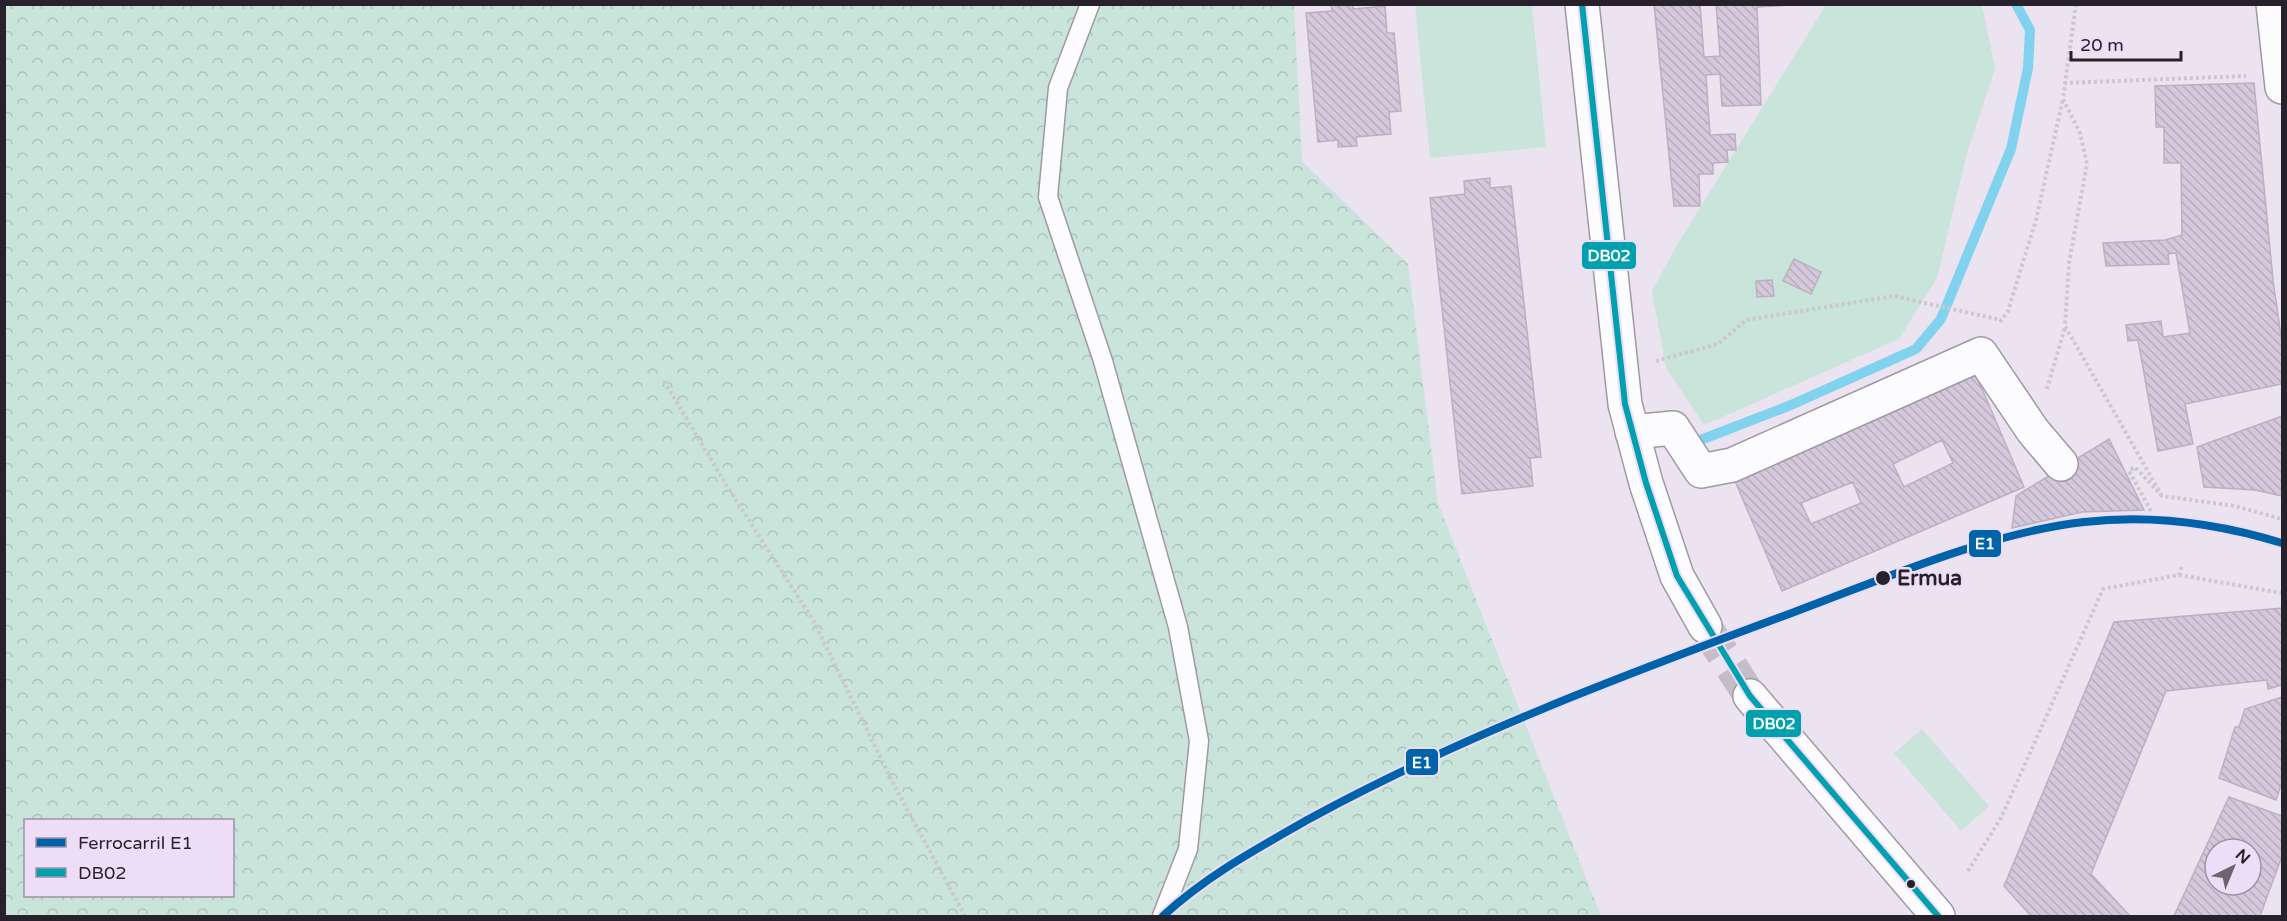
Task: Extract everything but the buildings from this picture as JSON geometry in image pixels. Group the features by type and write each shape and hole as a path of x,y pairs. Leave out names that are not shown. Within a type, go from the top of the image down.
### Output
{"street":[{"path":"1582,4 1625,404 1677,576 1705,626"},
{"path":"2273,4 2282,81"},
{"path":"1632,432 1674,428 1701,471 1732,465 1981,354 2033,431 2061,464"},
{"path":"1750,696 1938,916"}],"lane":[{"path":"1089,4 1058,88 1048,197 1103,361 1178,627 1199,741 1188,849 1162,916"}],"path":[{"path":"1981,354 2008,311 2036,220 2063,99 2076,4"},
{"path":"2064,84 2282,81"},
{"path":"2033,431 2065,326 2069,262 2087,164 2079,133 2063,99"},
{"path":"1621,370 1718,344 1746,320 1894,296 1970,313"},
{"path":"2065,326 2162,496"},
{"path":"664,381 725,483 813,620 894,785 965,916"},
{"path":"2151,511 2129,471 2134,467 2162,496 2235,506 2283,519"},
{"path":"2179,575 2182,566"},
{"path":"1968,871 2001,818 2103,589 2179,575 2283,593"}],"green space":[{"path":"5,4 1294,5 1302,161 1408,264 1438,503 1601,916 5,916"},
{"path":"1415,5 1532,5 1546,147 1430,158"},
{"path":"1826,5 1982,5 1995,69 1967,153 1937,278 1899,339 1704,425 1666,368 1652,291 1677,245"},
{"path":"1922,729 1989,806 1961,831 1894,753"}],"waterway":[{"path":"1698,441 1791,405 1916,349 1941,319 2011,149 2028,68 2030,30 2016,4"}],"tunnel":[{"path":"1705,626 1750,696"}],"rail line":[{"name":"E1","path":"1163,916 1215,875 1252,852 1309,819 1425,760 1606,683 1935,559 2010,536 2084,522 2109,520 2159,520 2209,525 2282,543"}],"transit line":[{"name":"DB02","path":"1582,4 1625,404 1646,483 1677,576 1750,696 1938,916"}],"place":[{"name":"Ermua","path":"1883,578"}]}
